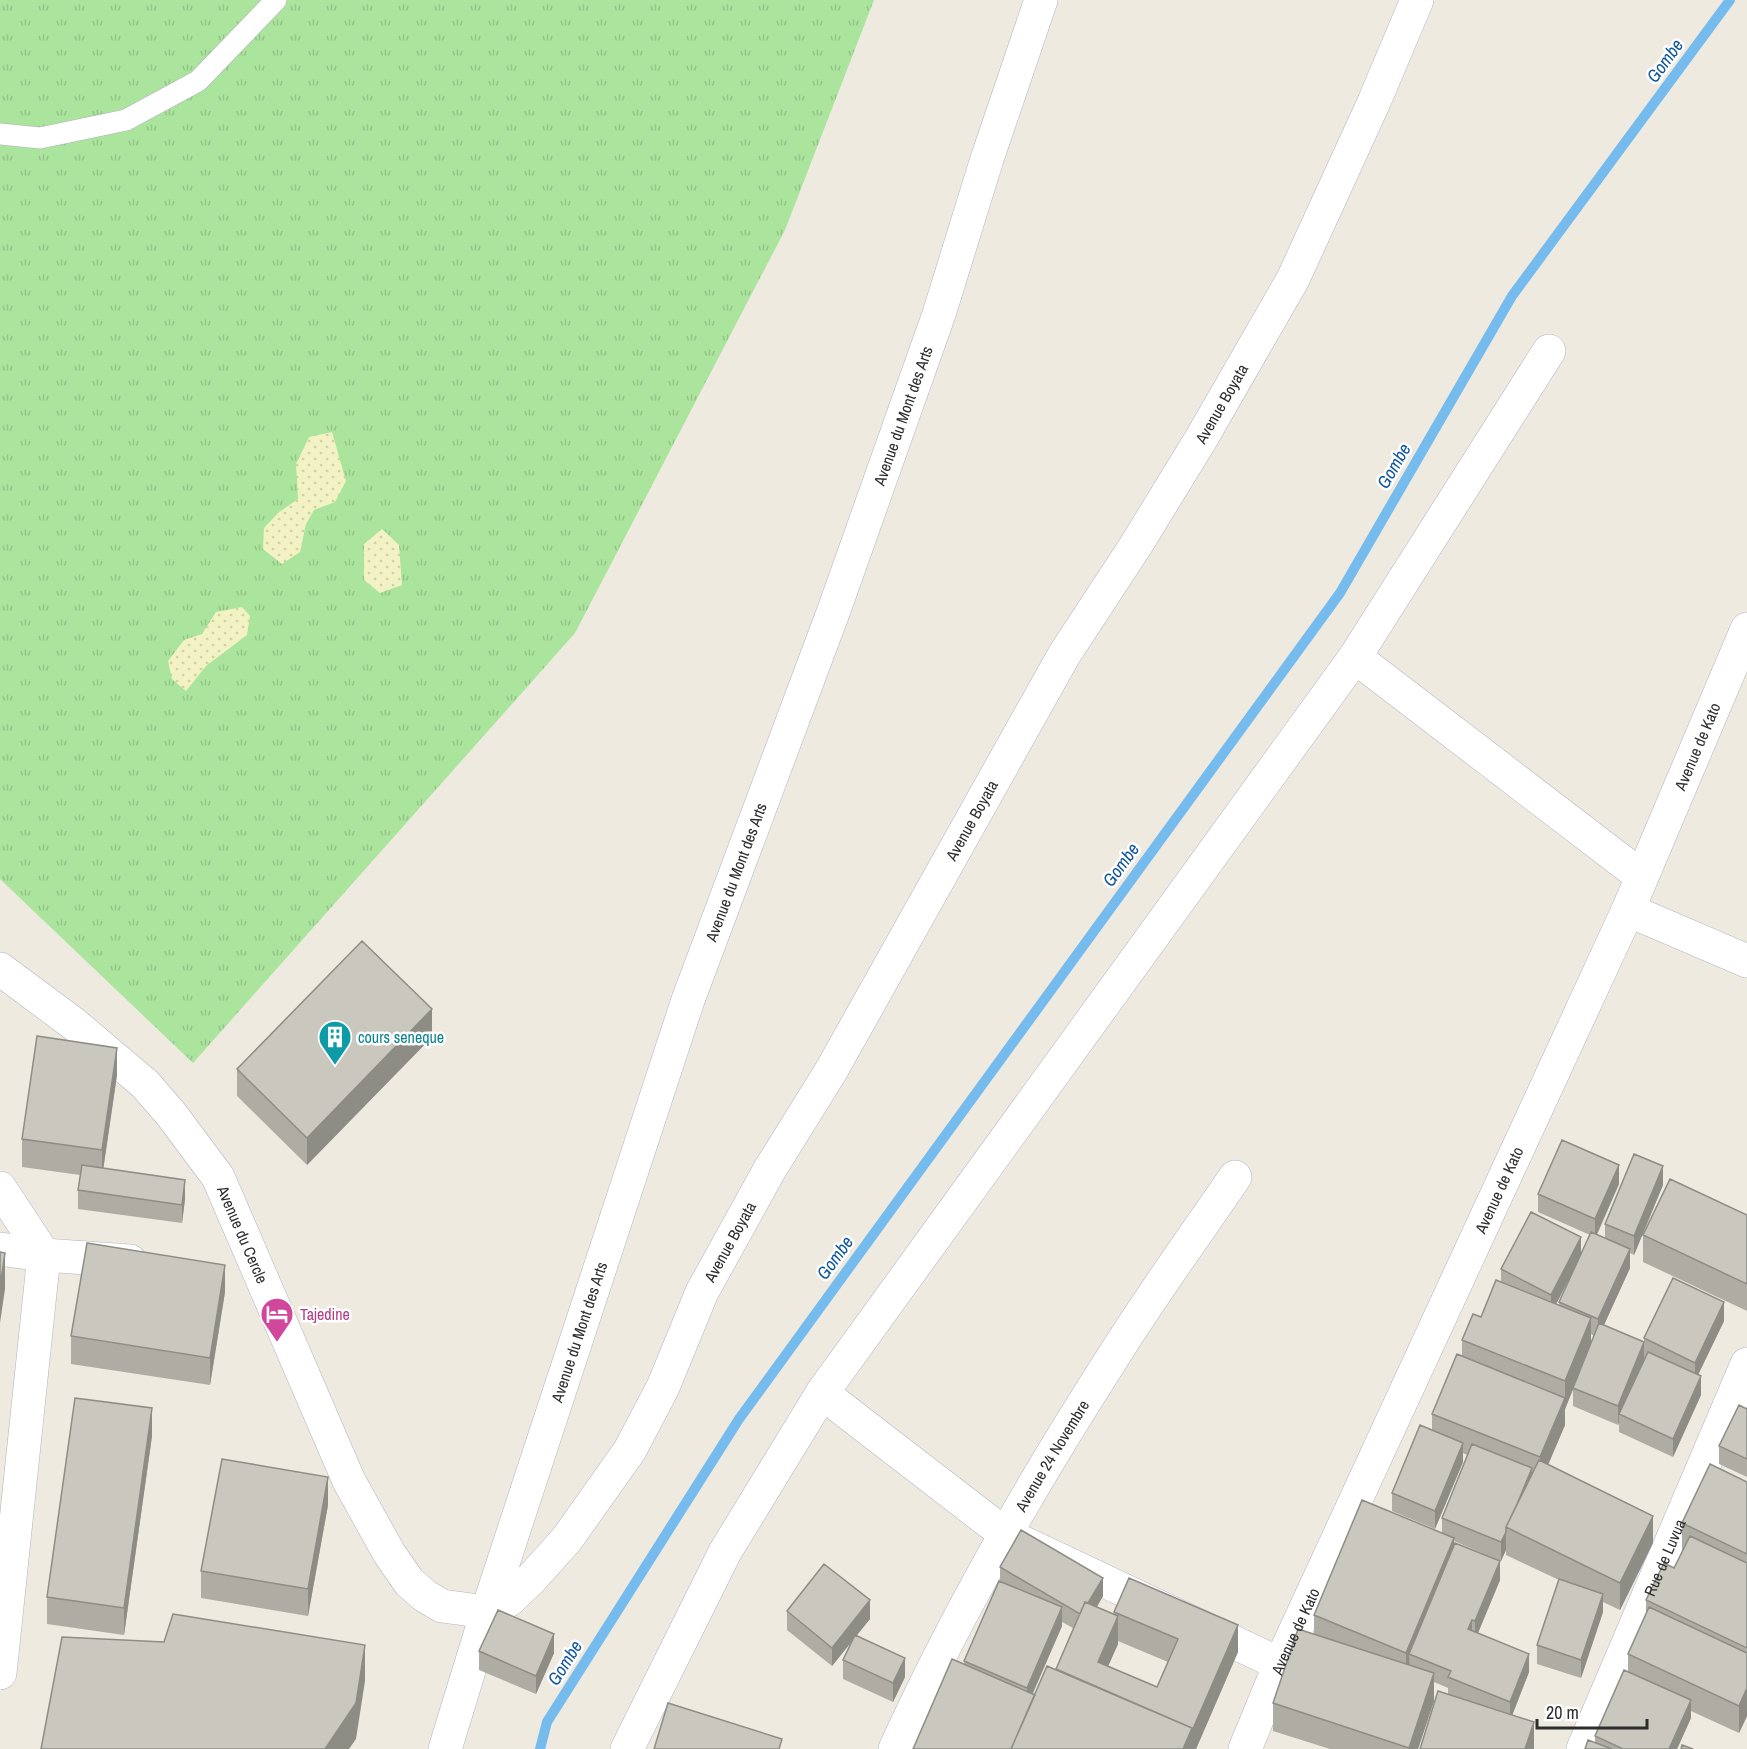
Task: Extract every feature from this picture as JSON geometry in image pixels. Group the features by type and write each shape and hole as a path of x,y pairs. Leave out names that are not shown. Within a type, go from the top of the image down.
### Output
{"street":[{"name":"Avenue du Mont des Arts","path":"445,1749 487,1612 688,1000 834,610 939,314 987,159 1041,0"},
{"name":"Avenue Boyata","path":"487,1612 508,1600 560,1547 630,1450 663,1387 702,1292 770,1169 831,1071 1064,655 1136,545 1201,439 1293,279 1374,102 1417,0"},
{"path":"627,1749 725,1552 822,1393 1355,657 1549,351"},
{"name":"Avenue de Kato","path":"1245,1749 1280,1664 1628,910 1747,629"},
{"path":"1355,657 1641,876"},
{"path":"1628,910 1747,961"},
{"name":"Avenue du Cercle","path":"0,969 74,1024 152,1091 218,1177 349,1481 389,1554 409,1582 425,1596 442,1606 487,1612"},
{"name":"Avenue 24 Novembre","path":"895,1749 921,1691 1005,1534 1113,1356 1235,1177"},
{"path":"0,1188 44,1255 0,1673"},
{"path":"0,1249 44,1255 163,1263"},
{"path":"223,1268 258,1270"},
{"name":"Rue de Luvua","path":"1583,1749 1747,1364"},
{"path":"822,1393 1005,1534 1280,1664"}],"lane":[{"path":"0,134 40,138 126,120 198,81 276,0"}],"green space":[{"path":"0,0 874,0 785,230 575,633 193,1063 0,879"}],"sand":[{"path":"332,432 346,481 335,502 314,510 306,524 300,552 282,564 263,549 264,528 278,513 298,499 296,464 309,437"},
{"path":"382,529 399,545 402,585 380,593 364,580 364,544"},
{"path":"242,607 250,616 247,635 206,666 186,691 172,679 168,661 184,640 202,634 216,612"}],"building":[{"name":"cours seneque","path":"362,941 432,1009 307,1138 237,1069"},
{"path":"37,1036 117,1048 102,1150 22,1139"},
{"path":"1562,1140 1619,1165 1595,1219 1538,1194"},
{"path":"1634,1154 1663,1166 1634,1236 1605,1224"},
{"path":"82,1165 185,1180 182,1205 78,1190"},
{"path":"1670,1179 1747,1215 1747,1284 1643,1235"},
{"path":"1531,1212 1581,1237 1551,1295 1501,1269"},
{"path":"1591,1232 1630,1249 1598,1319 1559,1302"},
{"path":"87,1243 225,1265 210,1358 71,1336"},
{"path":"0,1252 5,1253 0,1287"},
{"path":"1673,1278 1724,1302 1695,1363 1644,1338"},
{"path":"1496,1280 1591,1318 1565,1381 1462,1340 1473,1314 1481,1317"},
{"path":"1599,1323 1644,1342 1618,1406 1573,1388"},
{"path":"1648,1352 1701,1376 1673,1439 1619,1414"},
{"path":"1457,1354 1565,1398 1540,1457 1432,1414"},
{"path":"75,1398 152,1408 124,1608 47,1597"},
{"path":"1739,1405 1747,1409 1747,1459 1719,1446"},
{"path":"1420,1425 1463,1443 1435,1511 1392,1493"},
{"path":"1472,1444 1532,1468 1501,1542 1442,1518"},
{"path":"222,1459 328,1477 308,1589 201,1571"},
{"path":"1539,1460 1653,1516 1620,1583 1506,1527"},
{"path":"1710,1464 1747,1482 1747,1554 1682,1523"},
{"path":"1362,1500 1454,1538 1406,1653 1314,1615"},
{"path":"1021,1530 1103,1578 1088,1603 1085,1602 1080,1614 1000,1567"},
{"path":"1690,1536 1747,1563 1747,1648 1646,1600 1664,1563 1674,1568"},
{"path":"1455,1543 1500,1561 1475,1621 1472,1620 1468,1629 1529,1654 1510,1702 1448,1677 1451,1671 1409,1654"},
{"path":"824,1564 870,1600 832,1648 787,1611"},
{"path":"1129,1578 1238,1625 1192,1731 1192,1728 1056,1669 1085,1602 1118,1616 1098,1662 1157,1687 1178,1639 1114,1612"},
{"path":"1559,1579 1603,1594 1581,1660 1537,1645"},
{"path":"999,1581 1062,1607 1027,1688 964,1661"},
{"path":"1649,1607 1747,1653 1747,1688 1739,1706 1628,1654"},
{"path":"498,1610 554,1634 536,1676 479,1651"},
{"path":"173,1614 365,1645 356,1703 325,1749 41,1749 62,1637 164,1642"},
{"path":"1298,1629 1434,1673 1409,1748 1273,1703"},
{"path":"855,1635 905,1658 893,1683 843,1660"},
{"path":"952,1659 1035,1695 1011,1749 913,1749"},
{"path":"1047,1666 1192,1728 1183,1749 1011,1749"},
{"path":"1624,1670 1691,1700 1669,1749 1623,1749 1595,1736"},
{"path":"1438,1691 1534,1722 1525,1749 1420,1749"},
{"path":"668,1703 782,1739 779,1749 654,1749"},
{"path":"1588,1740 1612,1749 1585,1749"},
{"path":"1682,1745 1693,1749 1681,1749"}],"waterway":[{"name":"Gombe","path":"540,1749 547,1722 739,1419 1340,593 1512,296 1730,0"}],"place":[{"name":"cours seneque","path":"335,1066"},
{"name":"Tajedine","path":"277,1343"}]}
